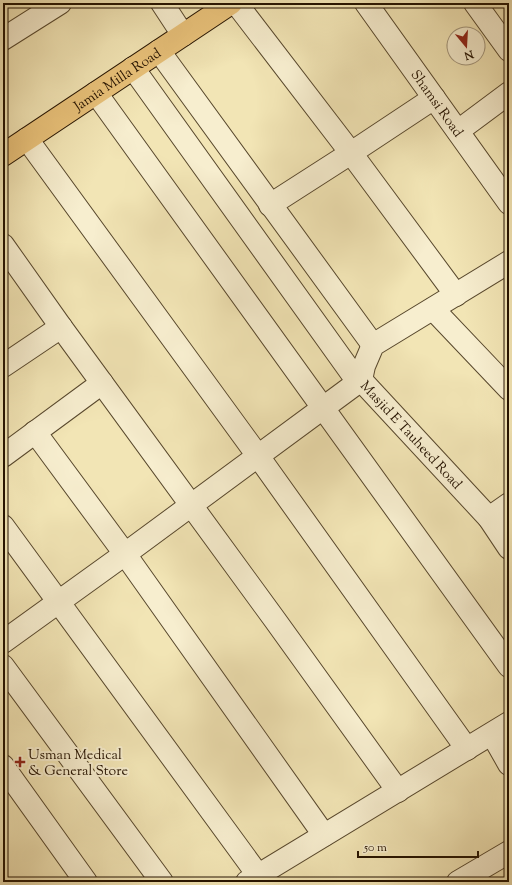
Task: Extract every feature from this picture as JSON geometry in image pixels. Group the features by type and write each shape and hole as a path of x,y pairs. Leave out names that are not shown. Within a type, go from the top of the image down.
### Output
{"main road":[{"name":"Jamia Milla Road","path":"3,155 231,3"}],"street":[{"path":"3,39 60,3"},
{"path":"162,3 183,35"},
{"path":"236,3 351,153 456,295"},
{"name":"Shamsi Road","path":"366,3 509,203"},
{"path":"475,3 509,50"},
{"path":"159,51 373,345 509,262"},
{"path":"3,642 360,381 133,68"},
{"path":"96,93 509,666"},
{"path":"458,130 509,93"},
{"path":"270,204 434,98"},
{"path":"26,139 258,456 467,749"},
{"path":"3,245 398,791"},
{"path":"434,309 509,389"},
{"path":"3,366 61,327"},
{"name":"Masjid E Tauheed Road","path":"373,345 364,366 360,381 489,518 509,548"},
{"path":"3,456 102,383"},
{"path":"35,432 125,554 324,835"},
{"path":"489,518 509,504"},
{"path":"3,526 252,878 500,728 509,764"},
{"path":"3,666 162,882"},
{"path":"5,773 86,882"},
{"path":"458,882 509,852"}],"place":[{"name":"Usman Medical & General Store","path":"20,762"}]}
